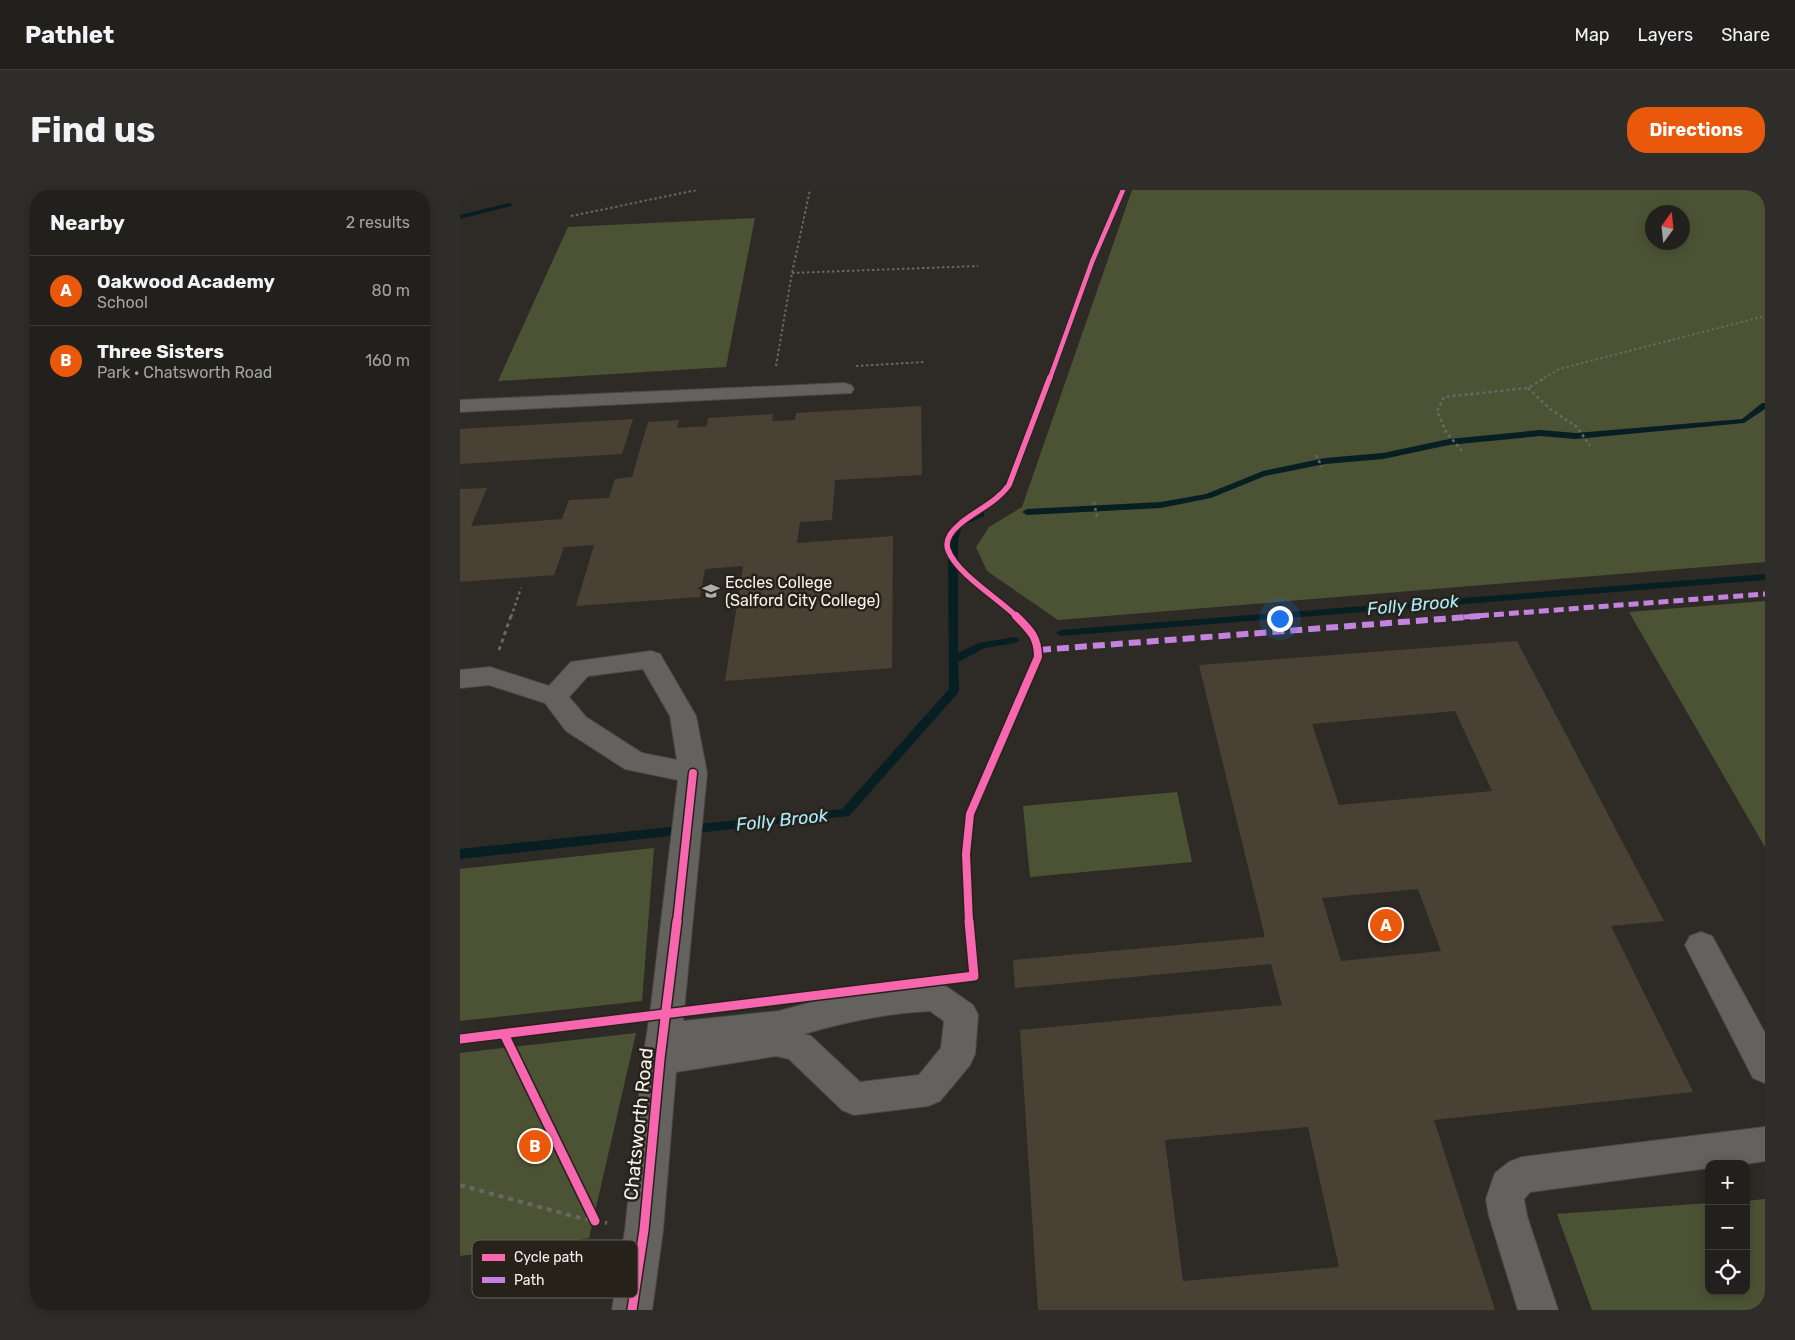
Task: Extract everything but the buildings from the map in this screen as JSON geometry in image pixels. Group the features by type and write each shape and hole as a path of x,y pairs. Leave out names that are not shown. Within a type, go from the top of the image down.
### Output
{"street":[{"path":"460,406 844,389"},
{"path":"460,679 490,676 554,697 576,724 635,762 691,785 683,716 651,660 580,668 554,697"},
{"name":"Chatsworth Road","path":"638,1270 644,1230 691,785"},
{"path":"1701,945 1765,1067"},
{"path":"935,997 961,1015 958,1054 928,1090 854,1099 799,1047 776,1041 662,1049 779,1026 842,1008 907,998 935,997"},
{"path":"1538,1310 1508,1216 1505,1199 1508,1186 1522,1175 1765,1144"}],"path":[{"path":"571,216 697,190"},
{"path":"772,392 792,273 810,190"},
{"path":"792,273 978,266"},
{"path":"1462,451 1446,432 1437,411 1444,398 1528,388 1559,370 1765,316"},
{"path":"1528,388 1550,408 1577,427 1590,446"},
{"path":"1316,456 1322,467"},
{"path":"1094,502 1097,517"},
{"path":"490,676 522,588"},
{"path":"460,1185 595,1221 644,1230"},
{"path":"591,1212 595,1221"}],"green space":[{"path":"1132,190 1765,190 1765,562 1058,620 987,571 976,547 989,527 1022,507"},
{"path":"755,218 726,367 498,381 568,227"},
{"path":"1765,601 1765,847 1629,612"},
{"path":"1177,792 1192,862 1030,877 1023,806"},
{"path":"654,848 642,1001 460,1021 460,869"},
{"path":"636,1033 589,1238 575,1240 472,1240 472,1254 460,1256 460,1053"},
{"path":"1765,1199 1765,1310 1592,1310 1557,1214 1705,1203 1705,1295 1750,1295 1750,1201"}],"waterway":[{"name":"Folly Brook","path":"460,217 509,205"},
{"path":"1027,512 1161,505 1208,496 1263,474 1325,461 1383,456 1449,442 1540,433 1576,436 1744,421 1765,405"},
{"path":"953,660 953,540 958,524 981,514"},
{"name":"Folly Brook","path":"1061,633 1765,577"},
{"name":"Folly Brook","path":"953,660 983,645 1015,640"},
{"name":"Folly Brook","path":"460,854 845,813 954,690 953,660"}],"marked path":[{"path":"1039,650 1765,594"}],"cycle path":[{"path":"460,1039 974,976 966,874 967,834 970,814 1038,657 1038,643 1029,629 1010,610 963,571 948,549 948,540 950,534 960,524 1002,495 1009,485 1092,262 1123,190"},
{"path":"638,1270 644,1230 660,1059 667,1014 693,773"},
{"path":"504,1034 595,1221"},
{"path":"632,1310 634,1298"}],"place":[{"name":"Eccles College (Salford City College)","path":"711,591"},
{"name":"Oakwood Academy","path":"1386,925"},
{"name":"Three Sisters","path":"535,1146"}]}
